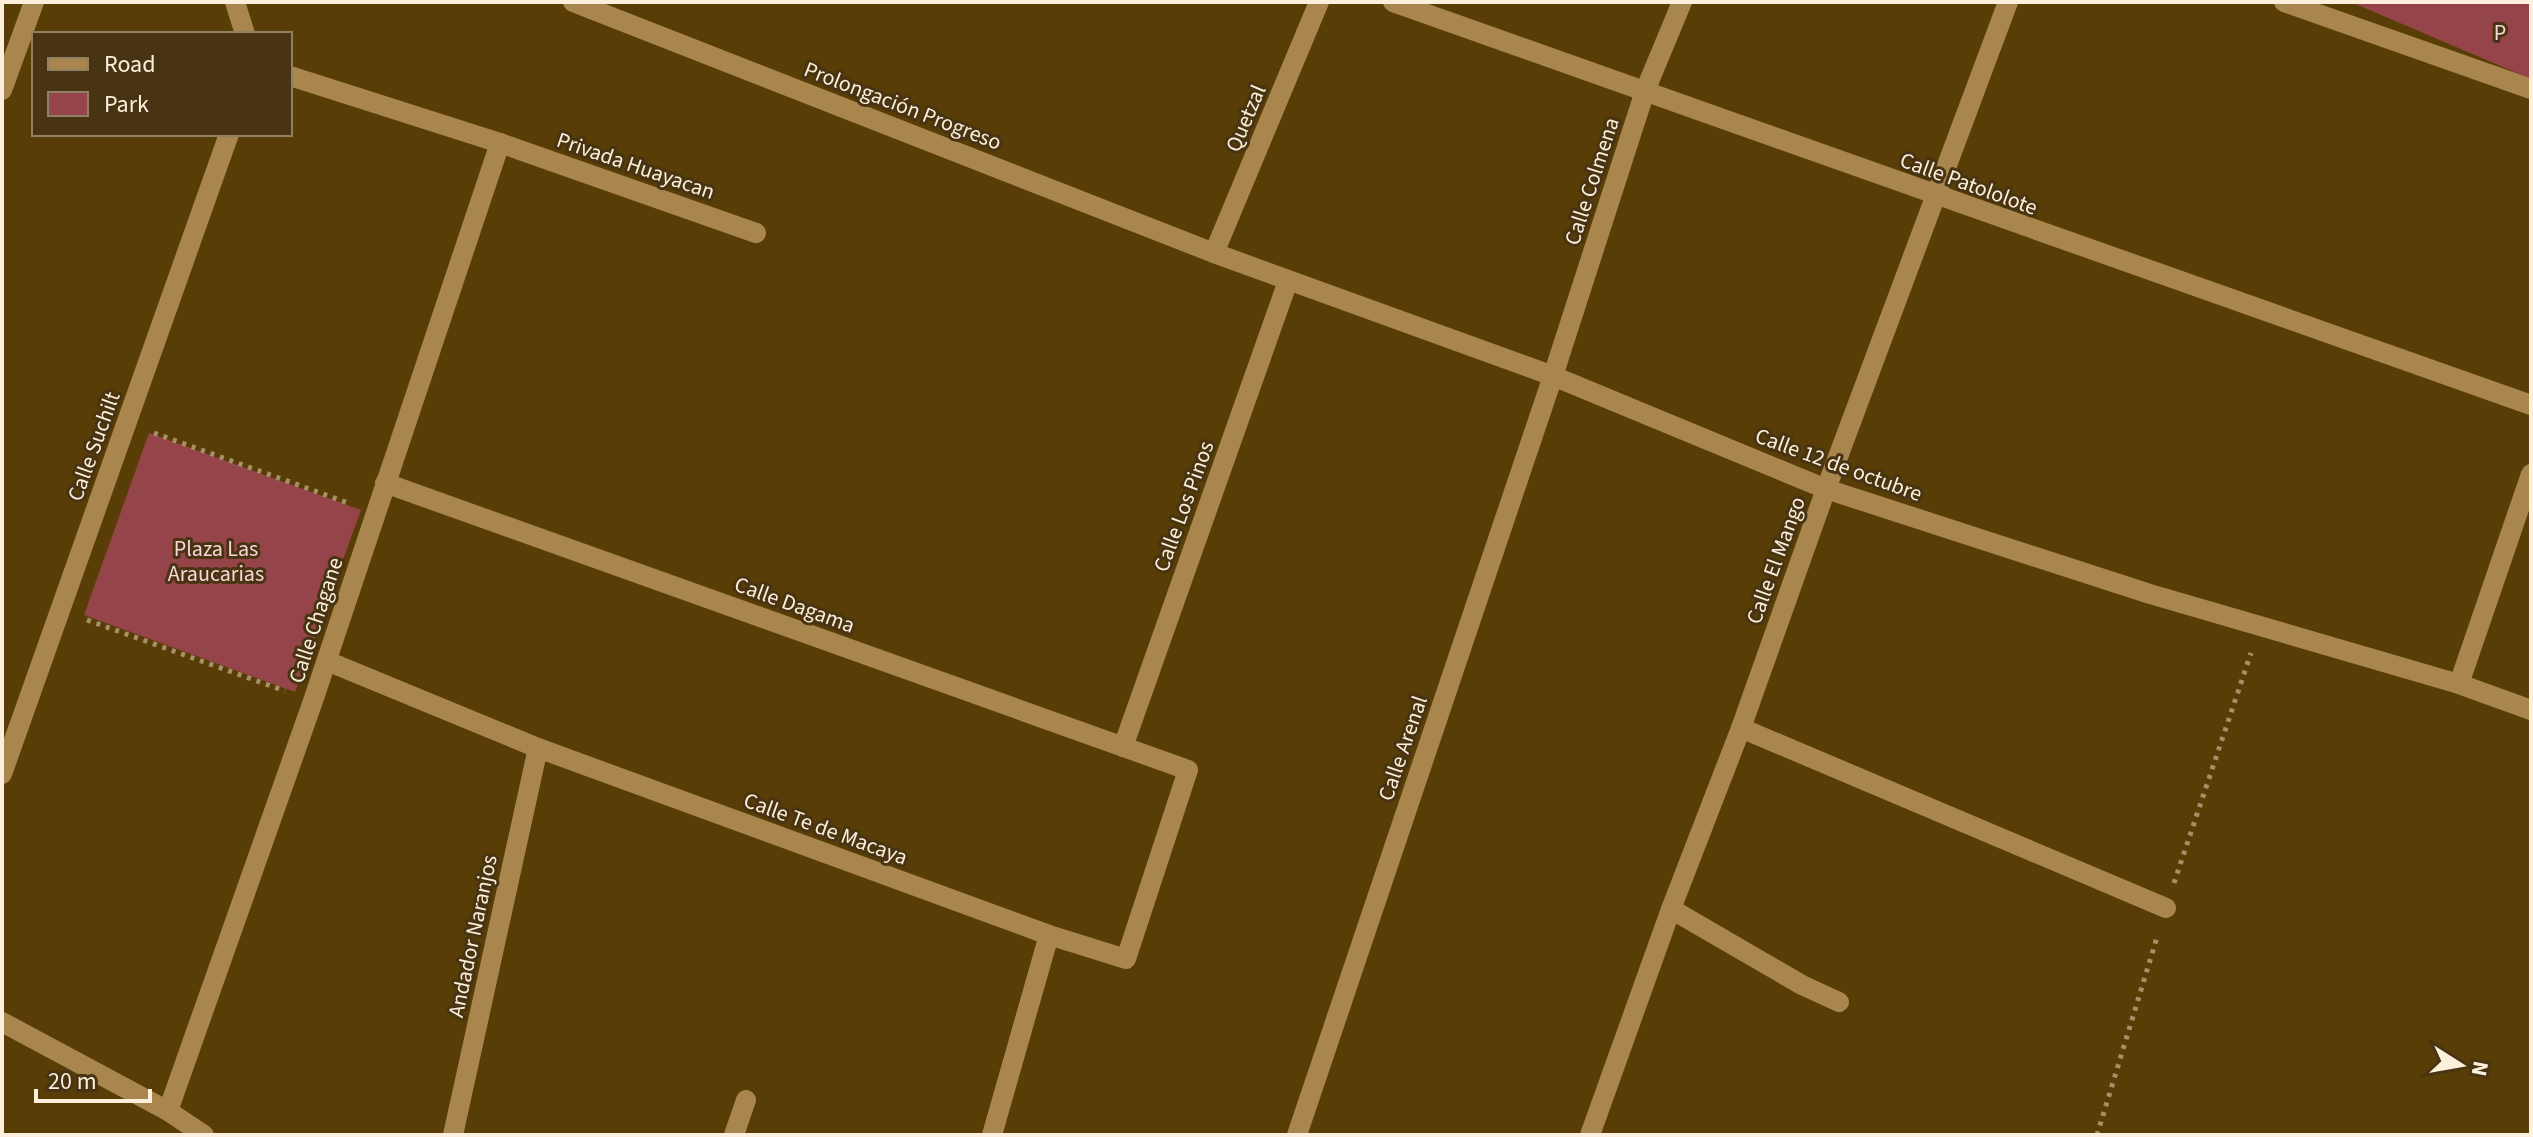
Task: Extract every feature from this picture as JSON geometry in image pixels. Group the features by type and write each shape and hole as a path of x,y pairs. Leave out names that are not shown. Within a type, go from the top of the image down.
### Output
{"street":[{"path":"2,90 34,2"},
{"path":"235,2 244,32"},
{"name":"Prolongación Progreso","path":"573,2 1214,253"},
{"name":"Quetzal","path":"1214,253 1319,2"},
{"name":"Calle Patololote","path":"1393,2 2531,405"},
{"name":"Calle Colmena","path":"1553,376 1645,91 1682,2"},
{"name":"Calle El Mango","path":"1590,1135 2008,2"},
{"path":"2284,2 2531,89"},
{"name":"Privada Huayacan","path":"292,77 500,143 756,233"},
{"name":"Calle Suchilt","path":"2,774 228,136"},
{"name":"Calle Chagane","path":"168,1111 327,661 500,143"},
{"name":"Calle 12 de octubre","path":"1214,253 1553,376 1826,489 2150,594 2459,684"},
{"name":"Calle Los Pinos","path":"1123,747 1288,281"},
{"name":"Calle Arenal","path":"1297,1135 1553,376"},
{"path":"2531,474 2459,684 2531,710"},
{"name":"Calle Dagama","path":"385,483 1188,770"},
{"name":"Calle Te de Macaya","path":"327,661 538,748 1049,935 1126,959 1188,770"},
{"path":"1741,728 2166,908"},
{"name":"Andador Naranjos","path":"453,1135 538,748"},
{"path":"1671,909 1802,985 1839,1002"},
{"path":"992,1135 1049,935"},
{"path":"2,1022 168,1111 204,1135"},
{"path":"734,1135 746,1100"}],"path":[{"path":"126,423 375,513"},
{"path":"60,611 313,701"}],"green space":[{"name":"P","path":"2351,2 2531,2 2531,79"},
{"name":"Plaza Las Araucarias","path":"149,433 361,510 295,692 84,615"}]}
